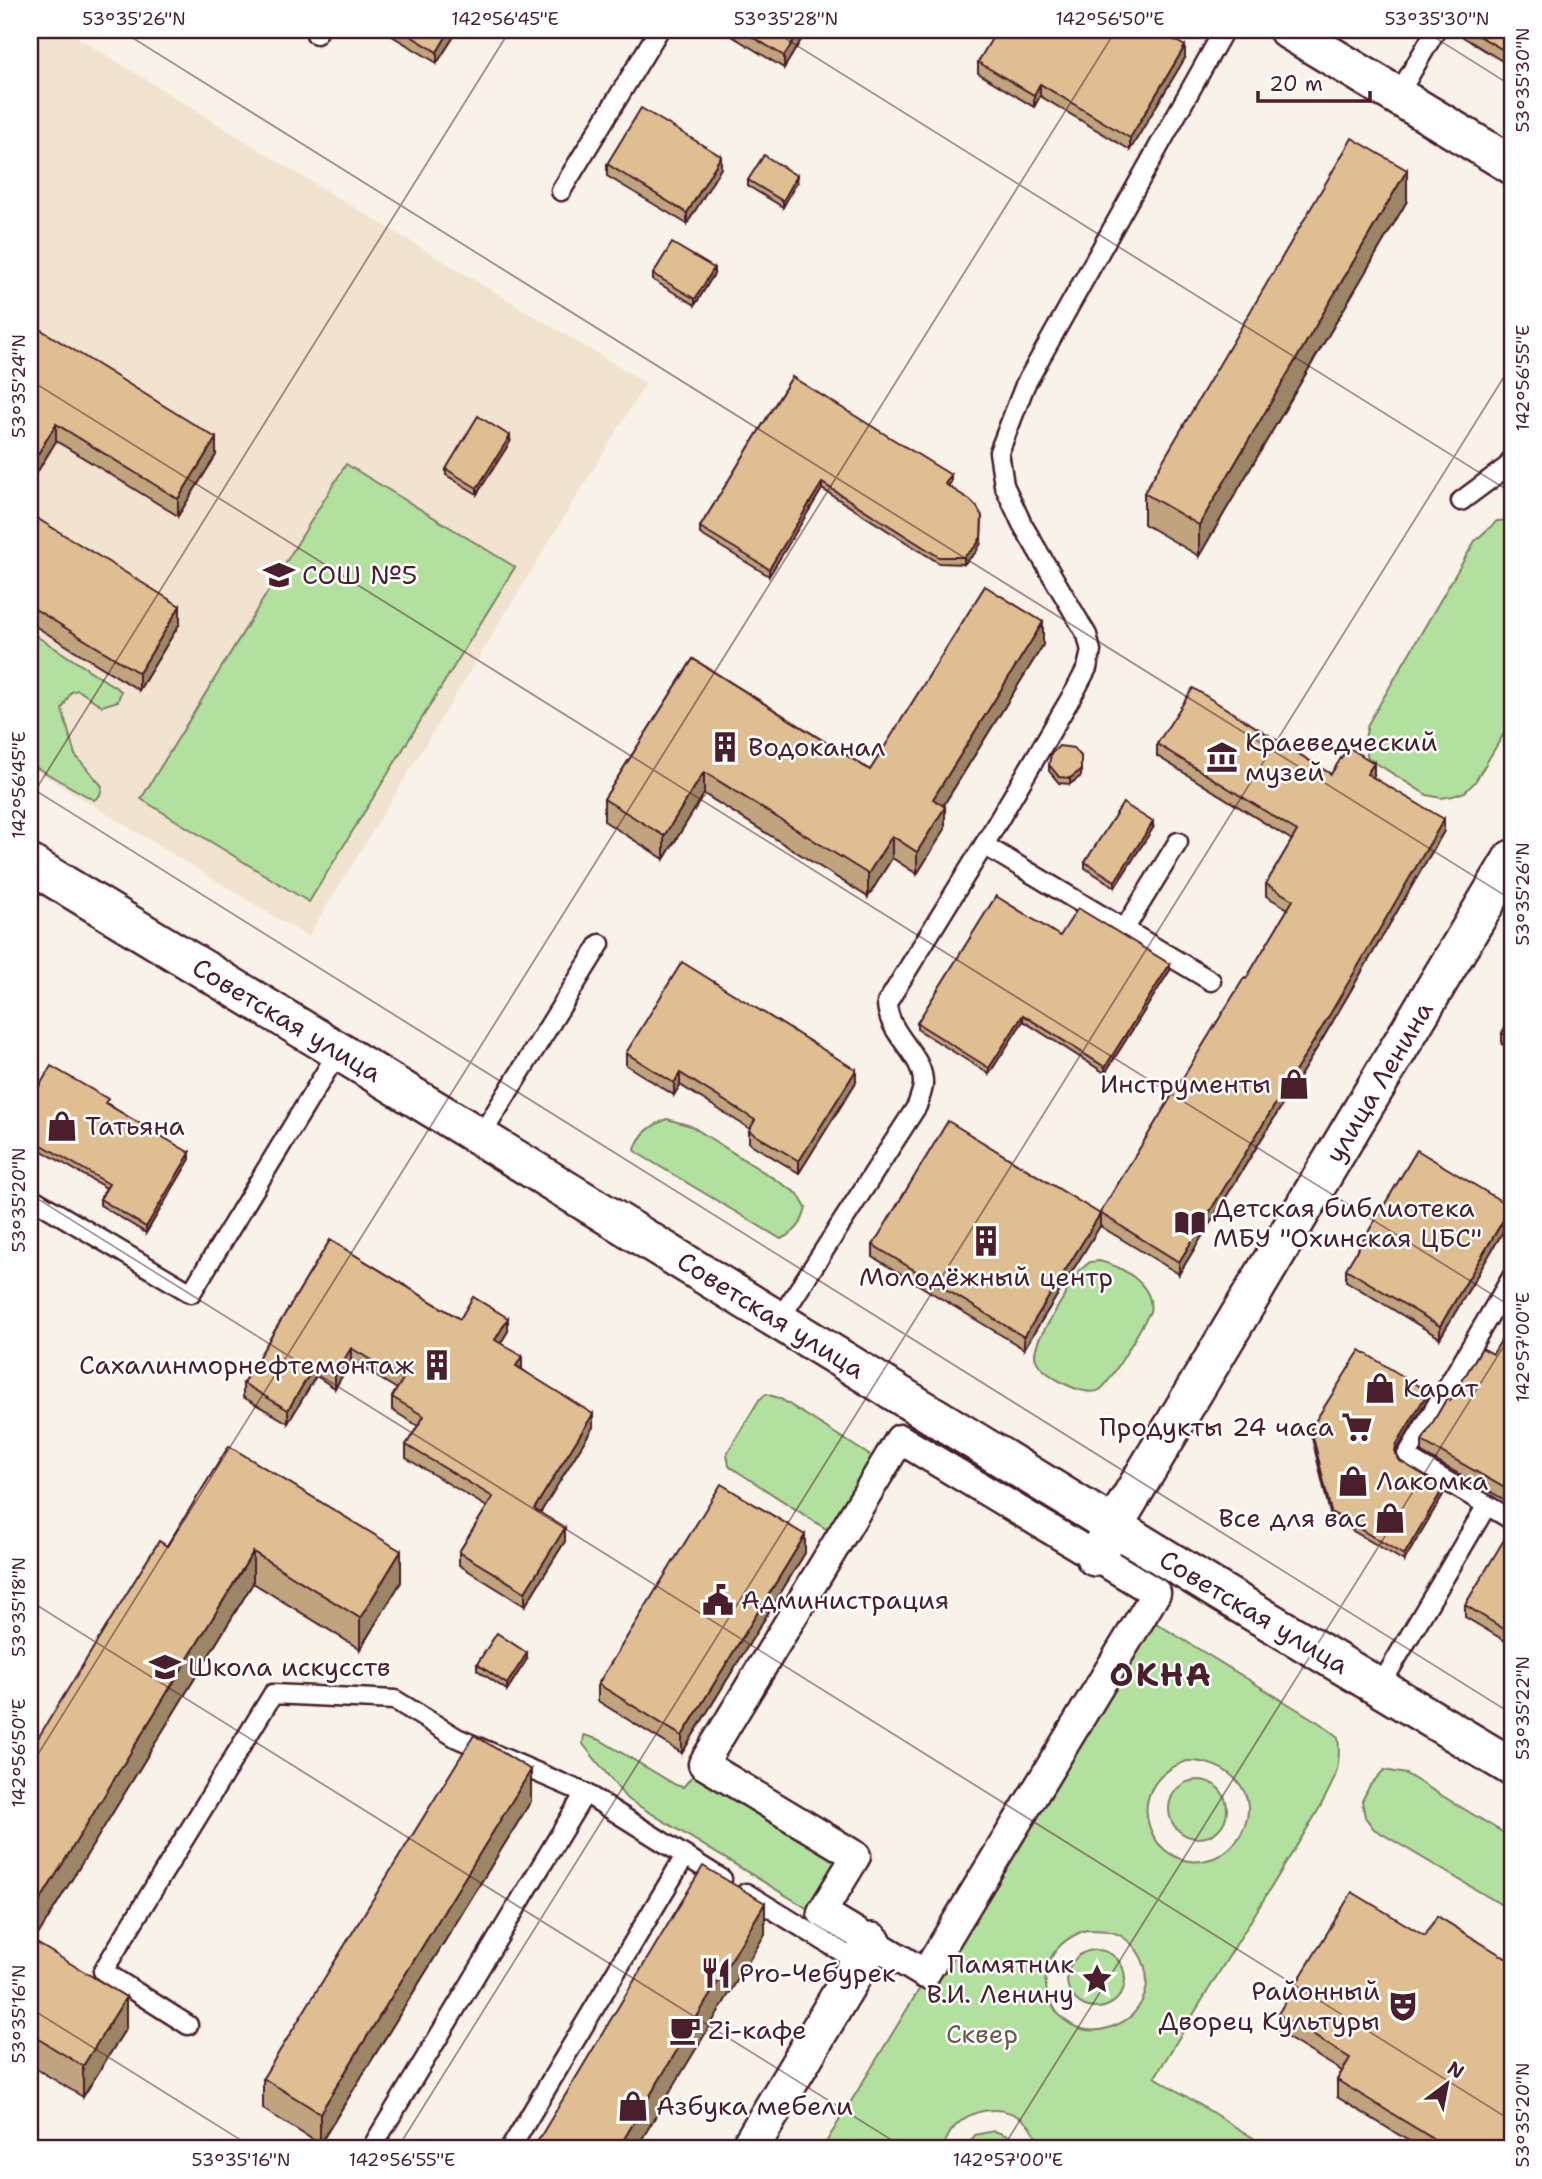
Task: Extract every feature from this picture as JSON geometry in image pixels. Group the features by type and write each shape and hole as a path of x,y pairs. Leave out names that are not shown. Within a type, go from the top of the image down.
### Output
{"street":[{"path":"1287,30 1512,165"},
{"name":"улица Ленина","path":"1105,1542 1512,859"},
{"name":"Советская улица","path":"30,864 779,1320 1105,1542 1379,1688 1512,1767"},
{"path":"900,1439 1105,1542 1156,1593 925,1974 866,1953 822,1912 856,1856 703,1764 900,1439"},
{"path":"749,2149 866,1953"}],"lane":[{"path":"561,191 659,30"},
{"path":"779,1320 916,1106 923,1086 922,1070 892,1028 887,1016 887,1003 894,987 984,845 1087,668 1091,651 1087,635 1017,514 1004,485 999,452 1025,385 1224,30"},
{"path":"1398,95 1436,30"},
{"path":"1461,501 1508,467 1512,459"},
{"path":"1125,928 1178,842"},
{"path":"984,845 1211,981"},
{"path":"480,1136 600,944"},
{"path":"30,1197 191,1293 338,1052"},
{"path":"1512,1277 1406,1457 1512,1520"},
{"path":"1379,1688 1488,1505"},
{"path":"188,2025 103,1971 273,1695 395,1700 457,1738 585,1793 685,1856 866,1953"},
{"path":"371,2149 585,1793"},
{"path":"510,2149 685,1856"}],"shaded area":[{"name":"СОШ №5","path":"30,30 66,30 300,175 646,383 308,937 30,767"}],"green space":[{"path":"346,464 515,567 309,902 141,799"},
{"path":"1512,520 1512,720 1475,782 1465,792 1441,798 1427,795 1368,758 1364,744 1368,724 1475,541 1497,521"},
{"path":"30,632 121,691 118,701 102,706 78,690 71,692 62,709 75,755 102,786 100,795 94,800 30,764"},
{"path":"667,1119 691,1126 798,1194 806,1208 798,1227 781,1239 639,1154 635,1150 643,1134"},
{"path":"1099,1261 1127,1272 1142,1285 1150,1302 1150,1312 1106,1384 1094,1392 1076,1389 1056,1379 1040,1366 1035,1352 1039,1339 1079,1271 1090,1262"},
{"path":"766,1394 779,1398 885,1465 840,1538 729,1466 727,1453 759,1400"},
{"name":"Сквер","path":"1146,1617 1338,1737 1337,1769 1327,1794 1155,2077 1271,2149 1040,2149 1033,2132 1022,2119 1008,2112 993,2110 962,2120 950,2132 943,2149 822,2149","holes":["1187,1761 1216,1766 1238,1781 1245,1792 1247,1819 1241,1834 1230,1848 1214,1858 1192,1861 1173,1856 1159,1844 1150,1827 1147,1808 1151,1790 1164,1773","1086,1930 1101,1930 1123,1937 1136,1950 1145,1967 1147,1985 1141,2003 1128,2019 1108,2028 1088,2030 1071,2024 1057,2012 1048,1996 1046,1978 1050,1959 1063,1943"]},
{"path":"584,1735 600,1740 683,1787 703,1764 856,1856 813,1912 626,1798 583,1744"},
{"path":"1384,1770 1406,1774 1512,1838 1512,1911 1374,1829 1365,1817 1362,1801 1370,1785"},
{"path":"1192,1780 1204,1780 1219,1788 1227,1803 1227,1815 1219,1830 1204,1838 1192,1838 1177,1830 1169,1815 1169,1803 1177,1788"},
{"path":"1096,1950 1117,1958 1125,1979 1117,2000 1096,2008 1075,2000 1067,1979 1075,1958"},
{"path":"994,2131 1011,2137 1019,2149 965,2149 975,2135"}],"building":[{"path":"401,30 450,30 437,52"},
{"path":"741,30 800,30 784,56"},
{"path":"997,30 1157,30 1185,46 1130,138 1040,84 1034,95 978,62"},
{"path":"1469,30 1512,30 1512,55"},
{"path":"641,108 721,156 687,213 607,164"},
{"path":"1352,138 1407,170 1199,525 1144,493"},
{"path":"764,155 797,176 783,201 748,180"},
{"path":"672,243 714,268 695,299 653,274"},
{"path":"30,323 216,438 178,499 56,424 30,467"},
{"path":"792,377 951,475 945,484 970,500 982,516 981,537 976,546 964,557 939,557 822,483 769,569 700,527"},
{"path":"478,416 510,436 477,488 446,469"},
{"path":"30,514 180,606 139,673 30,606"},
{"name":"Водоканал","path":"985,586 1043,622 933,799 945,807 917,852 892,836 868,874 704,772 664,836 604,799 693,659 870,770"},
{"path":"1193,688 1331,774 1348,747 1374,763 1367,774 1444,819 1323,1026 1179,1262 1100,1213 1293,900 1266,884 1297,831 1157,744"},
{"path":"1059,746 1074,748 1081,756 1081,770 1070,778 1059,777 1049,765 1051,754"},
{"path":"1123,803 1153,822 1115,881 1085,862"},
{"path":"996,896 1060,936 1078,908 1170,964 1105,1067 1023,1015 989,1068 917,1023"},
{"path":"682,962 856,1070 799,1161 749,1131 755,1120 680,1073 674,1083 626,1053"},
{"path":"1512,1015 1512,1039 1502,1033"},
{"path":"51,1066 108,1099 105,1103 190,1153 146,1227 100,1199 109,1184 30,1138 30,1102"},
{"name":"Молодёжный центр","path":"948,1121 1100,1214 1024,1337 873,1245"},
{"path":"1417,1150 1511,1207 1440,1326 1346,1269"},
{"path":"330,1240 460,1319 473,1297 508,1318 495,1340 522,1356 516,1366 593,1414 534,1509 565,1528 525,1592 459,1552 493,1497 406,1445 424,1416 392,1397 403,1379 351,1348 335,1375 316,1363 288,1410 243,1383"},
{"path":"1511,1324 1512,1492 1422,1441 1447,1398 1450,1401 1482,1348 1493,1354"},
{"path":"1360,1350 1428,1392 1396,1445 1395,1452 1400,1461 1444,1487 1404,1555 1331,1512 1311,1428"},
{"path":"229,1446 401,1551 360,1618 253,1552 30,1917 30,1751 159,1541 167,1546"},
{"name":"Администрация","path":"721,1484 805,1535 682,1736 598,1684"},
{"path":"1512,1529 1512,1634 1465,1605"},
{"path":"497,1633 527,1653 507,1684 477,1664"},
{"path":"474,1735 531,1770 320,2113 263,2078"},
{"path":"703,1866 765,1903 618,2149 533,2149"},
{"name":"Районный Дворец Культуры","path":"1352,1892 1425,1936 1437,1916 1512,1962 1512,2149 1450,2149 1337,2080 1350,2058 1278,2014"},
{"path":"30,1939 126,1997 83,2066 30,2034"}],"place":[{"name":"СОШ №5","path":"279,575"},
{"name":"Водоканал","path":"725,747"},
{"name":"Краеведческий музей","path":"1222,757"},
{"name":"Инструменты","path":"1294,1084"},
{"name":"Татьяна","path":"62,1126"},
{"name":"Детская библиотека МБУ \"Охинская ЦБС\"","path":"1190,1223"},
{"name":"Молодёжный центр","path":"986,1241"},
{"name":"Сахалинморнефтемонтаж","path":"437,1365"},
{"name":"Карат","path":"1380,1388"},
{"name":"Продукты 24 часа","path":"1357,1427"},
{"name":"Лакомка","path":"1353,1481"},
{"name":"Все для вас","path":"1390,1518"},
{"name":"Администрация","path":"718,1600"},
{"name":"Школа искусств","path":"165,1667"},
{"name":"Pro-Чебурек","path":"716,1973"},
{"name":"Памятник В.И. Ленину","path":"1097,1979"},
{"name":"Районный Дворец Культуры","path":"1403,2006"},
{"name":"Zi-кафе","path":"685,2030"},
{"name":"Азбука мебели","path":"633,2106"}],"district":[{"name":"OKHA","path":"1161,1674"}]}
